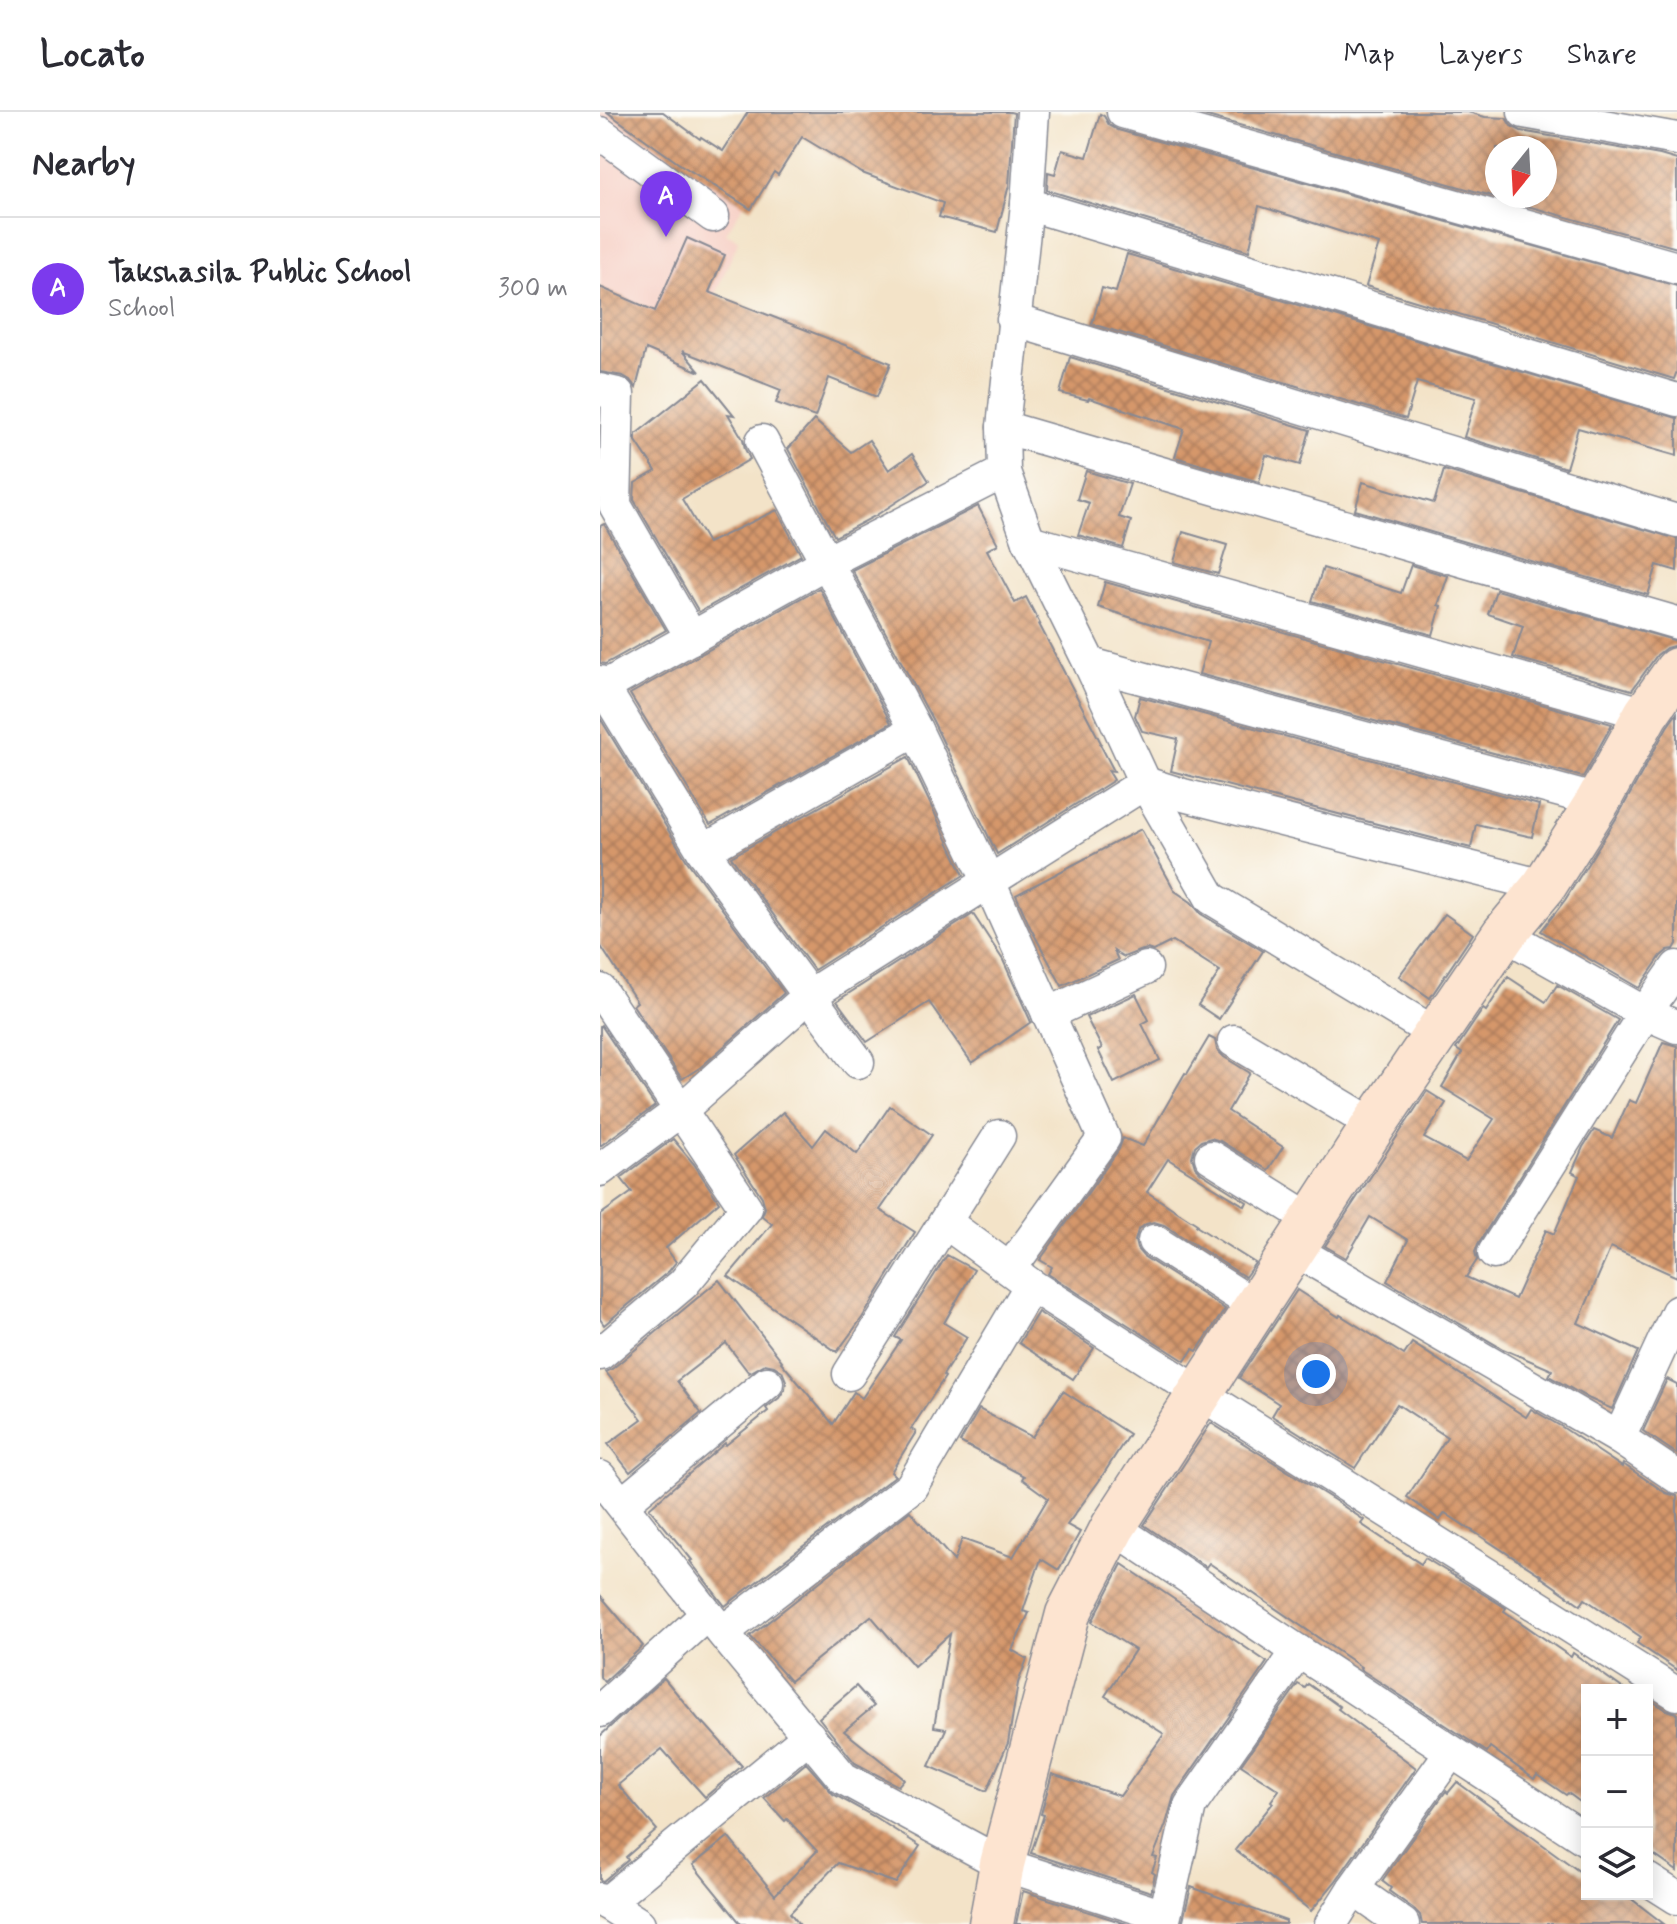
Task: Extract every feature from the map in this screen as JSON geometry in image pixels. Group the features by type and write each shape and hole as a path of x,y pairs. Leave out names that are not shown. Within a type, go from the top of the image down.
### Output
{"street":[{"path":"1033,112 1027,204 1003,427 1004,472 1029,541 1145,783 1211,898 1436,1034"},
{"path":"1123,112 1677,268"},
{"path":"1524,112 1640,122 1677,139"},
{"path":"600,133 713,216"},
{"path":"1027,204 1677,400"},
{"path":"1013,320 1677,521"},
{"path":"600,390 618,394 608,504 692,638"},
{"path":"1003,427 1677,623"},
{"path":"600,1711 715,1623 911,1487 1021,1277 1104,1138 989,882 916,730 762,441"},
{"path":"858,1062 703,851 601,686 827,562 1004,472"},
{"path":"1029,541 1646,714"},
{"path":"1090,664 1598,801"},
{"path":"991,1924 1002,1864 1068,1614 1113,1527 1374,1125 1504,934 1544,886 1598,801 1646,714 1677,670"},
{"path":"703,851 916,730"},
{"path":"600,1170 681,1110 810,995 1145,783 1544,886"},
{"path":"1504,934 1645,1013 1677,1027"},
{"path":"1494,1253 1677,967"},
{"path":"1048,1014 1146,968"},
{"path":"600,990 746,1208 683,1284 600,1354"},
{"path":"1234,1041 1374,1125"},
{"path":"849,1374 999,1136"},
{"path":"1211,1157 1302,1235 1677,1477"},
{"path":"945,1222 1021,1277 1201,1394 1677,1694"},
{"path":"1154,1241 1257,1307"},
{"path":"1619,1438 1677,1312"},
{"path":"767,1383 608,1493 843,1778 1002,1864 1164,1920 1190,1806 1298,1651"},
{"path":"1113,1527 1581,1836"},
{"path":"639,1924 603,1901 809,1736"},
{"path":"1331,1924 1451,1752"},
{"path":"1653,1883 1677,1898"},
{"path":"1353,1889 1403,1924"}],"shaded area":[{"path":"600,112 651,112 760,179 726,233 739,240 683,366 600,332"}],"building":[{"path":"607,112 663,112 700,139 723,151 748,112 1010,112 1014,113 1009,185 997,232 939,217 943,203 862,173 802,137 778,175 774,172 751,209 678,163"},
{"path":"1193,112 1468,112 1506,118 1511,126 1550,136 1485,136 1485,194"},
{"path":"1100,114 1118,130 1677,286 1677,371 1674,379 1366,286 1379,244 1259,206 1249,251 1047,190 1048,172 1055,174 1062,150 1087,157"},
{"path":"1557,137 1677,160 1677,248 1535,208 1557,208"},
{"path":"687,238 725,255 709,292 891,363 877,397 829,378 815,417 776,403 781,390 682,351 700,372 646,349 636,388 623,376 600,372 600,287 655,311"},
{"path":"1127,254 1677,418 1677,456 1578,428 1566,468 1464,437 1476,398 1417,382 1406,419 1092,324 1102,288 1116,292"},
{"path":"1070,357 1310,430 1300,465 1266,455 1259,482 1175,457 1184,429 1089,398 1060,393"},
{"path":"705,379 734,415 728,414 743,439 750,459 682,499 708,543 777,510 801,555 699,612 634,500 635,483 656,471 636,441 636,434"},
{"path":"814,420 851,452 869,440 889,470 912,454 929,481 875,516 835,537 788,449"},
{"path":"1444,470 1677,539 1677,571 1657,565 1648,595 1355,510 1363,482 1434,503"},
{"path":"1086,471 1130,484 1119,517 1131,521 1123,548 1078,535 1089,503 1077,499"},
{"path":"978,506 998,544 987,550 1015,603 1026,597 1114,771 1108,770 1114,780 997,854 933,721 852,570"},
{"path":"604,524 666,630 605,664 600,663 600,526"},
{"path":"1183,532 1227,545 1218,574 1174,562"},
{"path":"1411,565 1448,576 1438,605 1441,606 1433,635 1312,601 1323,568 1401,593"},
{"path":"1105,582 1612,724 1583,777 1199,674 1208,642 1098,607"},
{"path":"819,588 891,723 710,825 630,694"},
{"path":"1496,590 1677,641 1677,645 1657,655 1632,690 1513,657 1523,626 1488,614"},
{"path":"1140,697 1539,805 1532,837 1476,824 1471,848 1171,771 1178,739 1142,731 1135,716"},
{"path":"1677,713 1677,944 1661,956 1639,988 1541,931 1565,900 1619,814"},
{"path":"600,718 687,861 784,993 701,1067 682,1079 633,1005 637,1002 600,945"},
{"path":"908,757 964,875 814,970 731,857"},
{"path":"1141,829 1175,891 1201,914 1263,951 1219,1019 1198,1005 1220,971 1173,941 1153,951 1147,949 1124,957 1114,951 1118,960 1062,986 1016,895"},
{"path":"973,914 1003,960 1031,1022 972,1063 929,1002 867,1042 837,1001"},
{"path":"1445,914 1473,934 1430,998 1399,976"},
{"path":"1508,977 1546,1002 1557,985 1618,1020 1475,1252 1477,1260 1466,1277 1515,1299 1546,1230 1554,1234 1579,1176 1572,1172 1583,1147 1594,1130 1612,1138 1629,1100 1636,1103 1663,1042 1677,1046 1677,1277 1611,1247 1578,1323 1638,1351 1612,1409 1549,1376 1552,1370 1503,1349 1387,1281 1408,1240 1370,1217 1346,1258 1325,1246 1427,1091 1446,1103 1424,1138 1466,1161 1494,1119 1442,1087 1462,1053 1456,1049"},
{"path":"1136,994 1149,1020 1142,1024 1160,1060 1114,1083 1098,1050 1102,1048 1086,1017"},
{"path":"600,1026 655,1106 600,1146"},
{"path":"1209,1037 1215,1040 1217,1050 1224,1057 1250,1073 1228,1111 1283,1147 1268,1170 1211,1138 1195,1146 1192,1157 1195,1167 1247,1202 1245,1206 1168,1159 1147,1192 1255,1263 1245,1277 1164,1225 1154,1222 1138,1230 1135,1241 1143,1256 1225,1309 1197,1351 1193,1349 1185,1361 1048,1274 1052,1267 1040,1260 1119,1149 1123,1138 1143,1146"},
{"path":"890,1106 932,1135 880,1210 915,1232 862,1318 837,1352 728,1276 772,1224 762,1216 765,1208 762,1197 734,1155 783,1112 813,1146 826,1129 857,1154"},
{"path":"673,1139 719,1202 666,1248 676,1262 669,1271 604,1325 600,1319 600,1215 632,1192 621,1178"},
{"path":"947,1255 974,1270 944,1323 967,1337 911,1429 916,1432 891,1472 895,1476 725,1606 649,1508 768,1411 766,1408 785,1389 782,1371 765,1364 749,1373 726,1343 677,1381 701,1413 630,1472 608,1444 642,1419 606,1372 719,1280 833,1424 854,1392 862,1398 901,1340 895,1337"},
{"path":"1297,1290 1404,1355 1412,1343 1526,1417 1531,1409 1622,1467 1623,1464 1666,1493 1677,1496 1677,1670 1637,1643 1641,1637 1585,1599 1581,1605 1445,1513 1440,1520 1407,1497 1447,1437 1397,1404 1355,1468 1272,1416 1279,1404 1239,1378"},
{"path":"1038,1312 1094,1348 1073,1379 1019,1343"},
{"path":"1667,1379 1677,1384 1677,1454 1643,1431"},
{"path":"1063,1391 1129,1434 1067,1525 1080,1532 1059,1570 1041,1559 1023,1611 1029,1613 1012,1650 1027,1659 1018,1683 1008,1743 987,1791 929,1766 946,1729 934,1727 950,1634 914,1666 871,1616 790,1681 750,1636 910,1511 954,1561 962,1539 1013,1557 1048,1498 1022,1479 1024,1476 960,1442 979,1409 1032,1437"},
{"path":"1211,1423 1364,1520 1361,1524 1421,1564 1425,1558 1506,1608 1504,1611 1617,1684 1581,1684 1581,1803 1537,1775 1534,1779 1490,1747 1487,1752 1360,1669 1209,1563 1206,1567 1144,1525"},
{"path":"1122,1564 1267,1662 1174,1796 1153,1857 1157,1858 1152,1872 1155,1874 1151,1892 1031,1853 1044,1815 1041,1814 1052,1774 1120,1796 1164,1734 1105,1696 1135,1650 1092,1622"},
{"path":"600,1595 643,1646 604,1682 600,1677"},
{"path":"664,1678 742,1766 705,1797 662,1749 618,1785 657,1830 603,1881 600,1880 600,1736"},
{"path":"1298,1684 1305,1688 1308,1684 1416,1768 1311,1911 1235,1850 1273,1803 1271,1801 1279,1790 1241,1765"},
{"path":"856,1686 874,1706 844,1731 904,1779 898,1786 855,1763 819,1718"},
{"path":"1653,1702 1677,1713 1677,1871 1653,1854"},
{"path":"806,1763 833,1794 920,1846 896,1883 838,1863 790,1913 799,1924 741,1924 693,1865 728,1837 775,1895 817,1851 764,1798"},
{"path":"1457,1782 1581,1873 1581,1900 1633,1900 1664,1924 1422,1924 1420,1915 1389,1891 1391,1888 1382,1881 1446,1791 1448,1793"},
{"path":"1191,1887 1286,1921 1286,1924 1182,1924"},
{"path":"1023,1891 1127,1924 1016,1924"}],"place":[{"name":"Takshasila Public School","path":"666,237"}]}
